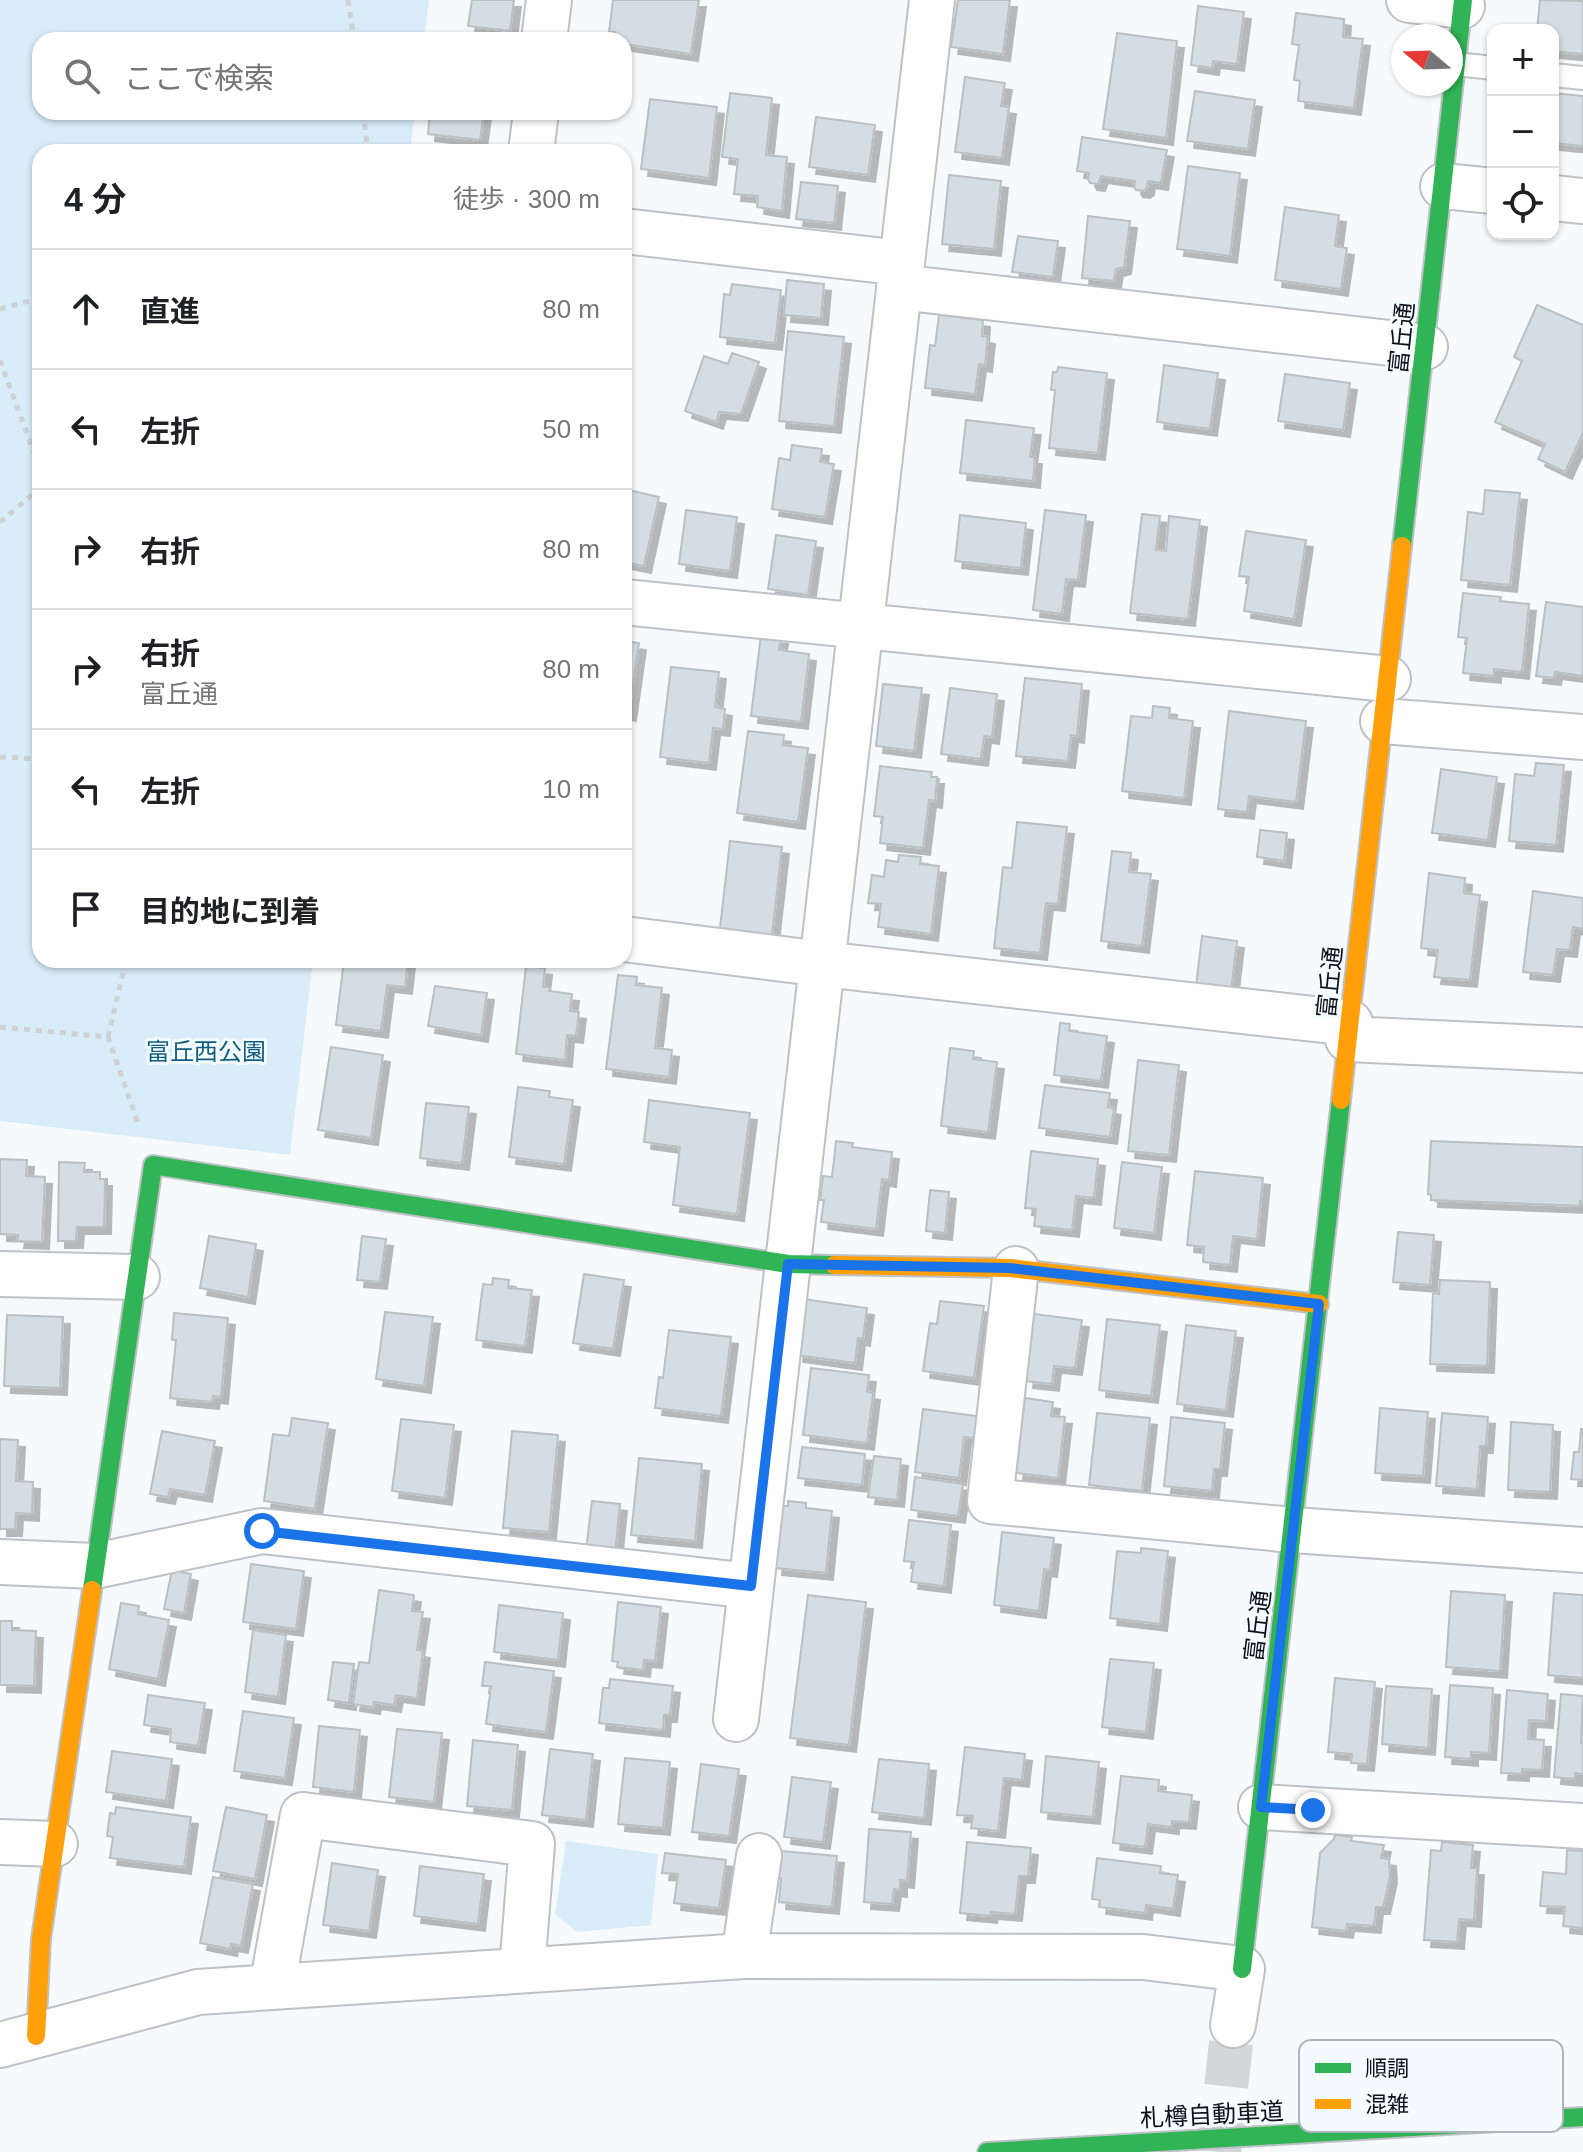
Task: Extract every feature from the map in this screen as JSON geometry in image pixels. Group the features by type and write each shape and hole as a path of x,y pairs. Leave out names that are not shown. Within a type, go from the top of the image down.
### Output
{"main road":[{"name":"富丘通","path":"1461,24 1463,3"},
{"name":"富丘通","path":"1242,1969 1453,96"},
{"path":"18,2040 41,1939 153,1165 788,1264 1016,1269 1319,1304"},
{"name":"札樽自動車道","path":"1563,2118 1583,2117"},
{"name":"札樽自動車道","path":"987,2152 1328,2132"}],"street":[{"path":"545,32 549,0"},
{"path":"736,1719 932,0"},
{"path":"1409,0 1463,3"},
{"path":"532,144 535,120"},
{"path":"1443,186 1487,190"},
{"path":"1559,199 1583,201"},
{"path":"632,232 901,275 1425,347"},
{"path":"632,603 1388,679"},
{"path":"1383,721 1583,737"},
{"path":"632,940 1349,1031 1583,1050"},
{"path":"1016,1269 990,1501 1293,1530 1583,1550"},
{"path":"0,1274 137,1277"},
{"path":"0,1562 95,1566 262,1531 751,1586"},
{"path":"1261,1807 1583,1826"},
{"path":"272,1987 303,1815 532,1844 522,1970"},
{"path":"0,1842 55,1844"},
{"path":"744,1956 759,1856"},
{"path":"18,2040 198,1992 744,1956 1143,1957 1242,1969 1233,2025"}],"lane":[{"path":"1463,65 1487,67"},
{"path":"1559,76 1583,78"}],"path":[{"path":"348,0 353,32"},
{"path":"364,120 367,144"},
{"path":"0,309 32,300"},
{"path":"0,360 32,447"},
{"path":"0,522 32,495"},
{"path":"0,757 32,759"},
{"path":"124,968 108,1037 153,1165"},
{"path":"0,1027 108,1037"}],"green space":[{"name":"富丘西公園","path":"0,0 429,0 425,32 32,32 32,120 414,120 411,144 32,144 32,968 312,968 290,1155 0,1121"},
{"path":"566,1841 658,1854 651,1925 577,1932 555,1914"}],"building":[{"path":"472,0 514,0 510,31 468,26"},
{"path":"613,0 699,0 691,54 632,45 632,32 609,32"},
{"path":"958,0 1010,0 1003,54 951,47"},
{"path":"1540,0 1583,1 1583,54 1559,52 1559,24 1538,24"},
{"path":"1198,6 1244,12 1237,64 1213,61 1212,68 1191,65"},
{"path":"1296,13 1344,19 1343,37 1363,39 1354,108 1298,101 1300,81 1294,80 1299,45 1292,44"},
{"path":"1117,33 1177,41 1166,138 1103,129"},
{"path":"965,77 1005,83 1001,106 1009,107 1002,158 955,152"},
{"path":"1195,91 1255,100 1248,149 1187,141"},
{"path":"730,93 772,98 766,155 787,157 782,211 757,207 758,196 734,194 738,159 722,157"},
{"path":"1559,94 1583,96 1583,146 1559,144"},
{"path":"650,99 717,107 709,178 641,169"},
{"path":"816,117 875,125 868,175 809,167"},
{"path":"429,120 483,120 480,140 428,134"},
{"path":"1082,137 1167,150 1161,183 1148,181 1143,191 1136,190 1135,181 1101,176 1098,184 1090,183 1089,173 1077,171"},
{"path":"1188,166 1240,173 1230,256 1177,249"},
{"path":"949,175 1001,181 994,249 942,244"},
{"path":"801,182 838,186 834,223 796,219"},
{"path":"1285,207 1339,215 1335,246 1347,248 1341,289 1275,280"},
{"path":"1088,216 1130,221 1124,267 1116,269 1114,281 1082,278"},
{"path":"1018,236 1058,241 1053,277 1012,272"},
{"path":"787,280 824,284 821,318 784,315"},
{"path":"732,284 781,290 775,343 720,337 724,294 730,295"},
{"path":"1537,305 1583,325 1583,433 1565,472 1538,459 1545,444 1495,422 1522,361 1514,357"},
{"path":"939,315 983,320 982,336 988,337 985,365 979,364 975,394 925,388 930,345 935,346"},
{"path":"788,331 844,337 834,426 779,421"},
{"path":"732,353 759,362 741,414 719,412 716,422 685,411 704,356 728,364"},
{"path":"1164,365 1218,373 1210,429 1157,422"},
{"path":"1058,367 1107,373 1098,453 1049,448 1055,390 1051,390 1053,372 1057,372"},
{"path":"1285,374 1350,383 1343,430 1278,421"},
{"path":"966,420 1034,428 1030,457 1035,457 1033,481 960,473"},
{"path":"792,445 822,449 820,462 834,464 825,517 772,509 779,458 790,460"},
{"path":"1485,490 1520,493 1510,585 1461,580 1468,512 1483,514"},
{"path":"632,491 659,497 644,566 632,564"},
{"path":"686,510 737,517 730,571 679,564"},
{"path":"1045,510 1086,515 1078,580 1066,579 1062,614 1033,610"},
{"path":"1142,514 1160,516 1156,550 1166,551 1169,516 1200,520 1188,619 1130,613"},
{"path":"960,515 1026,523 1021,568 955,561"},
{"path":"1246,531 1306,540 1294,619 1244,611 1249,577 1239,576"},
{"path":"776,535 816,541 808,595 768,589"},
{"path":"1463,593 1529,604 1522,672 1494,669 1494,676 1463,673 1467,638 1458,637"},
{"path":"1546,602 1583,607 1583,676 1555,672 1554,678 1536,676"},
{"path":"761,635 781,637 779,650 809,654 801,722 751,716"},
{"path":"632,642 639,643 632,693"},
{"path":"671,667 719,672 715,707 725,709 723,729 713,728 709,763 660,757"},
{"path":"1025,678 1082,684 1077,736 1071,735 1068,761 1016,756"},
{"path":"883,684 922,688 914,751 876,746"},
{"path":"950,688 997,694 992,737 984,736 981,759 941,754"},
{"path":"1153,706 1170,708 1169,718 1193,721 1184,798 1122,791 1131,716 1152,718"},
{"path":"1229,711 1306,721 1296,802 1249,796 1247,812 1218,809"},
{"path":"748,731 784,735 783,745 808,748 798,822 737,813"},
{"path":"1536,763 1564,765 1556,845 1509,841 1515,774 1534,776"},
{"path":"880,766 932,772 931,777 937,777 935,801 929,800 923,848 880,843 883,817 874,816"},
{"path":"1441,769 1497,777 1488,840 1432,833"},
{"path":"1017,822 1067,827 1058,904 1046,903 1040,953 994,948 1003,867 1012,868"},
{"path":"1260,830 1287,833 1284,861 1257,857"},
{"path":"730,841 782,847 772,935 720,928"},
{"path":"1112,851 1131,853 1129,872 1151,874 1142,946 1101,941"},
{"path":"899,855 921,857 920,864 939,866 931,934 878,927 881,904 868,903 872,875 884,877 886,860 898,862"},
{"path":"1429,873 1465,878 1464,893 1480,895 1470,980 1434,977 1438,950 1421,948"},
{"path":"1533,891 1583,898 1583,929 1573,927 1570,950 1557,949 1553,975 1523,972"},
{"path":"1202,936 1237,941 1231,991 1196,986"},
{"path":"343,968 407,968 405,987 387,985 381,1031 336,1025"},
{"path":"526,968 545,968 543,987 550,987 549,991 572,994 570,1011 579,1012 576,1036 567,1035 565,1060 516,1054"},
{"path":"618,975 637,977 636,985 662,988 655,1048 672,1050 669,1077 606,1069"},
{"path":"435,986 487,993 481,1035 428,1026"},
{"path":"1060,1023 1070,1024 1069,1031 1107,1036 1101,1081 1054,1075"},
{"path":"331,1047 383,1055 371,1138 318,1130"},
{"path":"950,1048 974,1051 973,1059 997,1062 988,1132 941,1126"},
{"path":"1138,1060 1179,1065 1169,1155 1128,1151"},
{"path":"1045,1085 1110,1093 1108,1107 1114,1108 1110,1137 1039,1128"},
{"path":"518,1087 550,1091 549,1097 573,1100 564,1164 509,1157"},
{"path":"649,1100 750,1113 737,1214 673,1205 680,1147 644,1142"},
{"path":"426,1103 469,1107 462,1163 420,1158"},
{"path":"836,1141 853,1143 852,1147 892,1152 889,1180 882,1179 876,1229 821,1222 823,1176 832,1177"},
{"path":"1431,1141 1583,1147 1583,1202 1580,1201 1580,1206 1431,1200 1428,1194"},
{"path":"1031,1151 1098,1159 1094,1198 1076,1196 1072,1230 1034,1226 1036,1209 1025,1208"},
{"path":"0,1159 27,1160 26,1176 45,1177 42,1242 17,1241 18,1235 0,1234"},
{"path":"59,1162 85,1163 84,1172 100,1172 100,1179 105,1179 104,1227 77,1227 76,1241 58,1241"},
{"path":"1122,1162 1162,1167 1154,1233 1114,1228"},
{"path":"1195,1171 1263,1178 1257,1239 1233,1236 1230,1265 1203,1262 1204,1247 1187,1245"},
{"path":"930,1190 949,1192 945,1233 926,1231"},
{"path":"1398,1232 1434,1235 1430,1285 1393,1282"},
{"path":"209,1236 256,1244 248,1297 200,1288"},
{"path":"362,1236 386,1239 380,1282 357,1280"},
{"path":"584,1274 624,1280 613,1349 573,1343"},
{"path":"493,1278 509,1280 508,1288 532,1290 525,1346 476,1340 483,1284 492,1285"},
{"path":"1440,1280 1490,1282 1487,1366 1430,1364 1433,1293 1439,1294"},
{"path":"803,1299 867,1308 863,1339 858,1338 855,1363 796,1355"},
{"path":"940,1301 984,1306 974,1378 923,1371 930,1323 937,1324"},
{"path":"385,1312 433,1317 424,1386 376,1379"},
{"path":"174,1313 228,1318 221,1397 213,1396 212,1402 170,1398 176,1340 172,1340"},
{"path":"1034,1314 1082,1320 1075,1368 1054,1366 1052,1384 1026,1381"},
{"path":"7,1315 63,1317 60,1388 4,1386"},
{"path":"1107,1319 1160,1325 1151,1396 1099,1390"},
{"path":"1186,1325 1236,1331 1226,1410 1177,1404"},
{"path":"669,1330 731,1337 721,1416 655,1408 659,1377 663,1378"},
{"path":"811,1368 869,1375 867,1392 873,1393 867,1443 803,1435"},
{"path":"1025,1398 1053,1402 1051,1416 1065,1417 1058,1478 1016,1473"},
{"path":"1380,1408 1428,1412 1423,1476 1375,1473"},
{"path":"923,1409 977,1416 974,1438 964,1437 959,1478 915,1472"},
{"path":"1097,1413 1150,1418 1142,1491 1089,1485"},
{"path":"1442,1413 1488,1417 1486,1446 1480,1446 1477,1489 1436,1486"},
{"path":"1171,1417 1225,1423 1220,1469 1214,1469 1212,1491 1164,1486"},
{"path":"292,1418 328,1423 315,1509 264,1501 273,1434 289,1436"},
{"path":"401,1419 454,1425 445,1498 392,1491"},
{"path":"1511,1422 1553,1425 1550,1492 1508,1490"},
{"path":"1581,1429 1583,1480 1571,1479 1574,1452 1579,1452"},
{"path":"162,1431 215,1441 205,1495 170,1489 168,1497 150,1494"},
{"path":"512,1431 558,1435 549,1532 503,1528"},
{"path":"0,1439 18,1440 16,1481 33,1482 32,1514 16,1513 15,1529 0,1529"},
{"path":"802,1447 865,1454 862,1485 798,1478"},
{"path":"874,1456 901,1459 897,1500 868,1497"},
{"path":"639,1458 702,1464 695,1541 631,1535"},
{"path":"915,1477 963,1484 958,1516 911,1510"},
{"path":"592,1501 620,1504 615,1553 586,1550"},
{"path":"788,1501 806,1503 806,1508 832,1511 826,1573 775,1568 781,1506 788,1506"},
{"path":"909,1520 951,1525 944,1586 911,1582 914,1562 904,1561"},
{"path":"1002,1532 1054,1538 1050,1570 1044,1569 1039,1611 994,1605"},
{"path":"1141,1548 1168,1551 1160,1624 1110,1618 1117,1551 1141,1553"},
{"path":"251,1564 304,1571 296,1629 243,1622"},
{"path":"172,1570 191,1574 184,1613 164,1609"},
{"path":"379,1590 414,1595 412,1611 423,1612 417,1650 423,1651 417,1698 396,1695 394,1705 374,1702 373,1707 353,1704 359,1662 369,1663"},
{"path":"1451,1591 1505,1595 1500,1671 1446,1667"},
{"path":"1554,1593 1583,1595 1583,1678 1548,1675"},
{"path":"808,1595 866,1602 849,1745 790,1738"},
{"path":"618,1602 661,1607 655,1661 644,1660 643,1670 617,1667 618,1662 612,1661"},
{"path":"121,1603 139,1606 138,1614 169,1620 158,1679 109,1669"},
{"path":"499,1605 563,1613 558,1660 494,1652"},
{"path":"0,1621 12,1621 12,1630 36,1631 34,1686 0,1685"},
{"path":"253,1630 286,1635 278,1697 245,1692"},
{"path":"1110,1659 1154,1663 1146,1732 1102,1727"},
{"path":"333,1662 354,1664 349,1703 328,1700"},
{"path":"485,1662 554,1671 546,1732 486,1724 491,1686 482,1686"},
{"path":"1335,1678 1375,1682 1367,1764 1351,1763 1352,1754 1328,1752"},
{"path":"610,1679 673,1686 670,1715 664,1715 663,1730 599,1723 603,1688 609,1688"},
{"path":"1450,1685 1493,1688 1489,1753 1471,1752 1471,1759 1445,1757"},
{"path":"1386,1686 1432,1689 1428,1748 1382,1744"},
{"path":"1507,1690 1548,1694 1546,1721 1529,1720 1528,1739 1544,1740 1542,1770 1522,1769 1522,1774 1501,1773"},
{"path":"1561,1694 1583,1696 1583,1774 1575,1773 1575,1779 1554,1777"},
{"path":"148,1695 205,1703 198,1746 170,1742 171,1729 144,1725"},
{"path":"243,1711 294,1718 285,1778 234,1771"},
{"path":"319,1726 360,1730 354,1792 313,1787"},
{"path":"397,1729 442,1733 434,1802 389,1797"},
{"path":"473,1740 518,1745 512,1810 467,1806"},
{"path":"965,1747 1025,1754 1022,1780 1004,1778 998,1831 971,1828 973,1816 957,1815"},
{"path":"550,1749 593,1754 586,1820 542,1815"},
{"path":"112,1751 172,1759 166,1801 106,1792"},
{"path":"1046,1756 1099,1762 1093,1817 1041,1812"},
{"path":"625,1758 670,1762 663,1828 618,1824"},
{"path":"879,1759 929,1764 924,1818 872,1812"},
{"path":"701,1764 739,1769 729,1836 692,1832"},
{"path":"1121,1776 1159,1780 1158,1791 1192,1795 1189,1822 1172,1821 1172,1827 1148,1824 1145,1847 1113,1843"},
{"path":"792,1777 831,1782 823,1842 784,1837"},
{"path":"116,1807 191,1817 184,1867 110,1858 113,1837 107,1836 110,1813 115,1814"},
{"path":"226,1807 267,1815 255,1879 213,1871"},
{"path":"869,1829 911,1832 907,1881 900,1880 900,1890 894,1889 892,1904 864,1902"},
{"path":"1335,1835 1352,1837 1351,1841 1384,1845 1381,1858 1389,1859 1390,1876 1383,1907 1376,1907 1374,1926 1347,1924 1346,1931 1312,1927 1320,1853"},
{"path":"967,1842 1031,1848 1028,1876 1019,1876 1015,1914 991,1912 990,1916 960,1913"},
{"path":"1442,1842 1473,1845 1471,1868 1477,1868 1474,1920 1459,1919 1457,1942 1424,1940 1431,1850 1441,1851"},
{"path":"1567,1850 1583,1851 1583,1928 1563,1926 1565,1907 1540,1906 1543,1872 1566,1874"},
{"path":"781,1851 837,1856 832,1907 779,1902"},
{"path":"665,1853 726,1860 719,1908 674,1903 678,1874 662,1873"},
{"path":"1097,1858 1161,1866 1160,1873 1178,1875 1173,1909 1146,1905 1145,1913 1099,1907 1100,1900 1092,1899"},
{"path":"332,1863 378,1870 369,1931 323,1925"},
{"path":"420,1866 484,1874 478,1924 414,1916"},
{"path":"213,1877 253,1884 241,1946 231,1944 230,1949 200,1943"}],"tunnel":[{"path":"1219,2152 1233,2025"}],"traffic: fast":[{"path":"1402,546 1463,0"},
{"path":"1242,1969 1341,1100"},
{"path":"92,1590 153,1165 788,1264 834,1265"},
{"path":"1563,2118 1583,2117"},
{"path":"987,2152 1328,2132"}],"traffic: slow":[{"path":"1341,1100 1402,546"},
{"path":"834,1265 1010,1268 1319,1304"},
{"path":"36,2036 41,1939 92,1590"}],"route":[{"path":"262,1531 751,1586 788,1264 1010,1268 1319,1304 1261,1807 1313,1810"}]}
